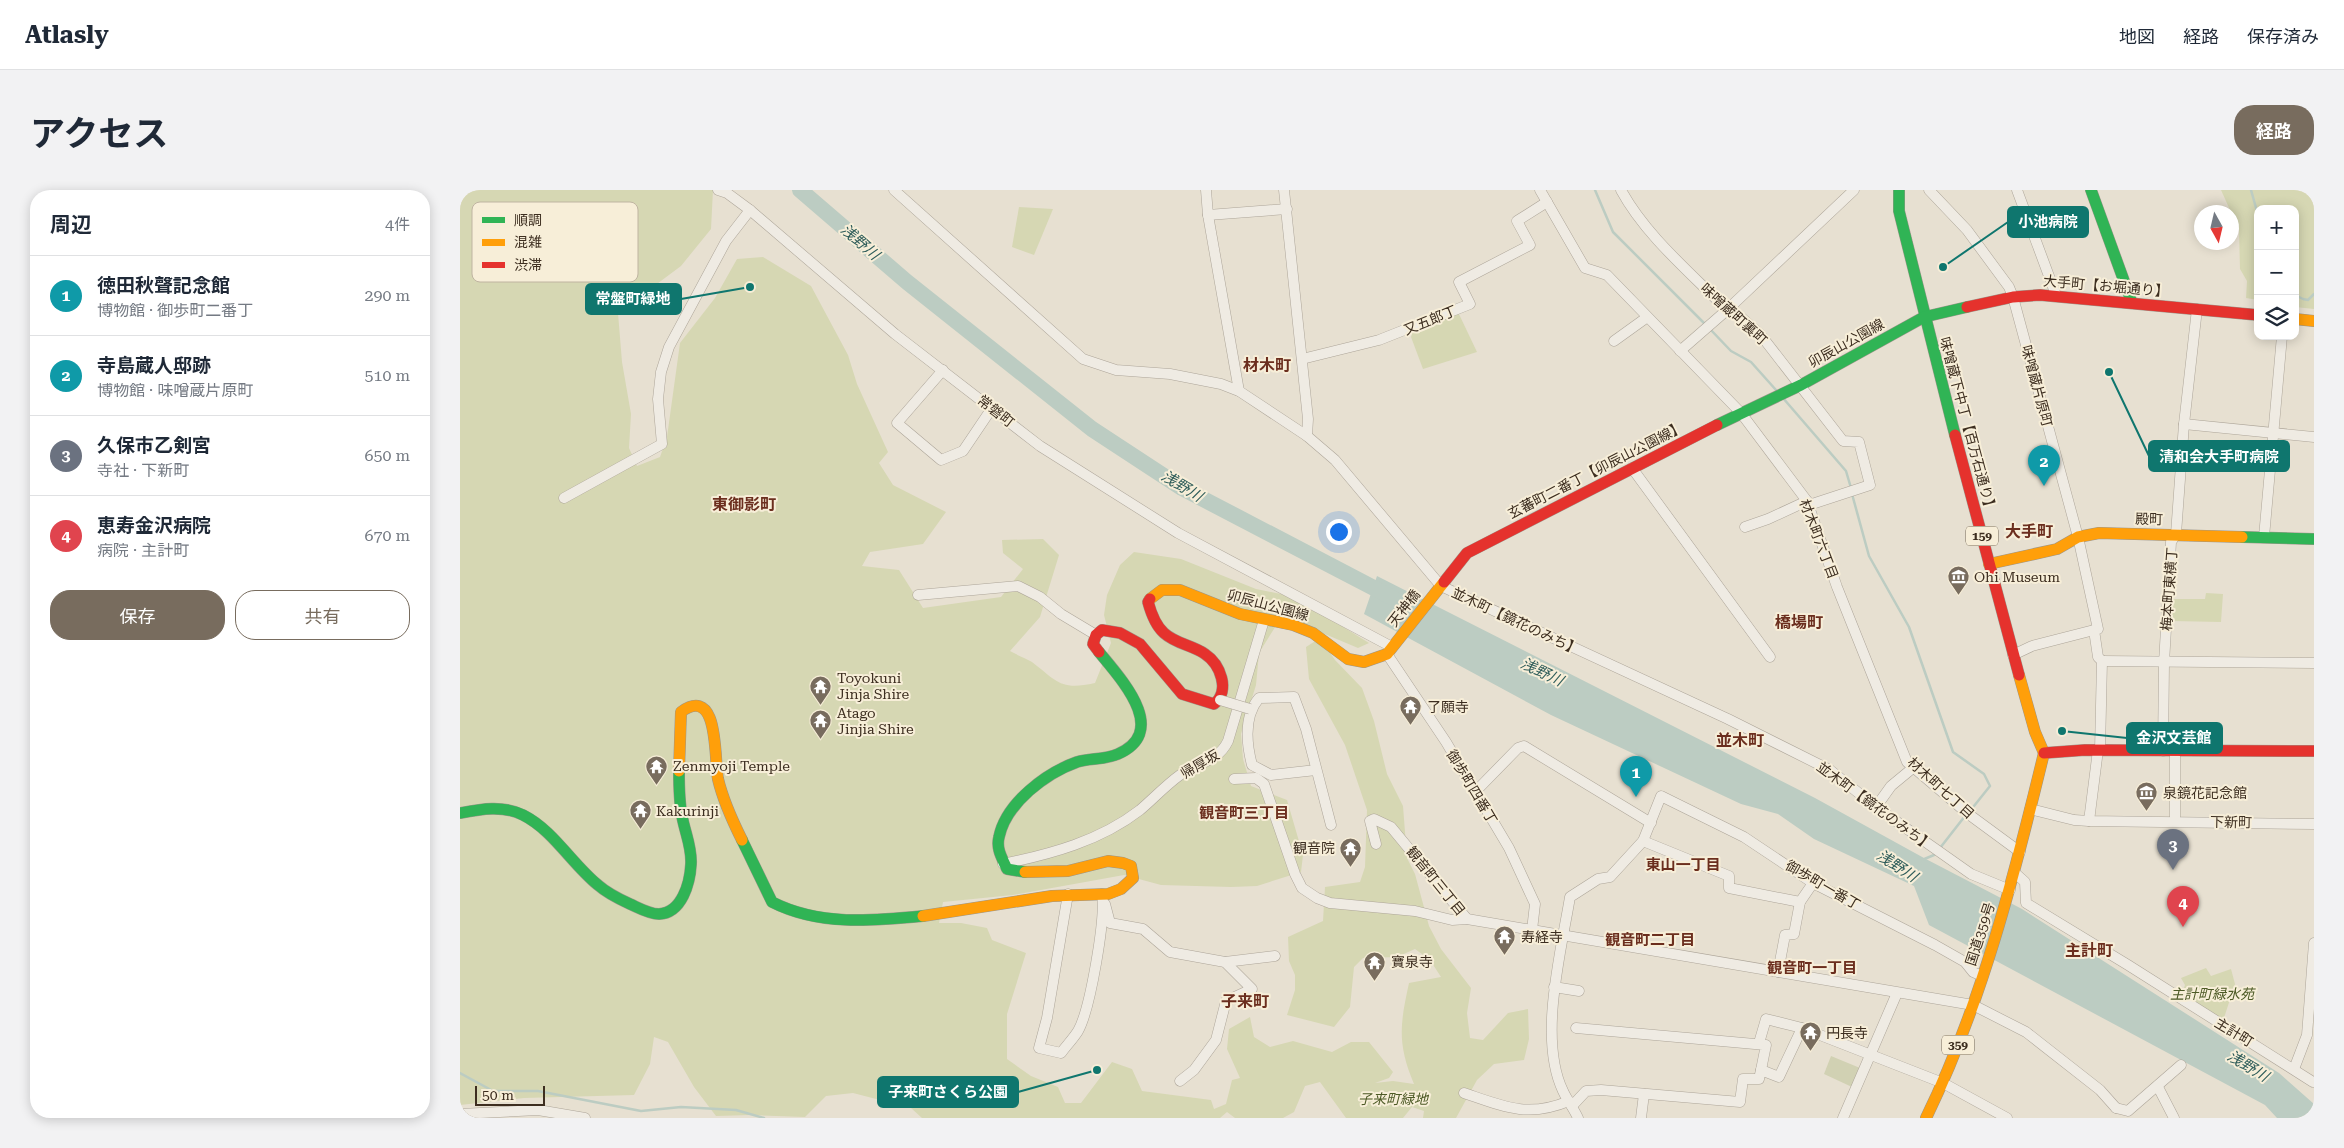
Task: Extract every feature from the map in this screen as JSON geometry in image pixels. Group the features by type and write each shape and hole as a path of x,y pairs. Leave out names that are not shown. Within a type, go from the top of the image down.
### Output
{"main road":[{"name":"味噌蔵下中丁【百万石通り】","path":"1899,190 1899,211 1924,317 2013,655 2035,732 2044,753"},
{"path":"2091,190 2132,302"},
{"name":"大手町【お堀通り】","path":"1924,317 2012,297 2056,295 2254,315"},
{"name":"卯辰山公園線","path":"1779,395 1801,385 1924,317"},
{"path":"2299,319 2314,321"},
{"name":"玄蕃町二番丁【卯辰山公園線】","path":"1438,589 1467,553 1779,395"},
{"name":"殿町","path":"1989,564 2057,549 2078,537 2099,533 2314,539"},
{"name":"天神橋","path":"1392,648 1438,589"},
{"name":"卯辰山公園線","path":"1220,700 1223,692 1222,680 1213,659 1197,649 1180,644 1169,638 1153,620 1148,602 1156,593 1162,590 1180,590 1218,607 1264,620 1293,625 1313,633 1348,659 1364,662 1392,648"},
{"path":"460,814 481,807 513,810 550,834 584,874 606,892 650,913 661,915 672,911 682,902 691,867 691,850 681,813 679,725 681,712 689,706 697,706 706,712 712,722 715,733 716,763 726,809 772,902 785,909 802,914 839,919 874,920 956,911 1068,894 1102,895 1116,892 1126,887 1133,878 1131,866 1122,861 1108,860 1069,871 1024,873 1007,869 997,848 999,830 1012,810 1031,791 1076,763 1096,760 1119,753 1136,741 1142,728 1140,714 1117,674 1093,644 1096,635 1102,630 1120,633 1140,644 1182,694 1214,704 1220,700"},
{"path":"2044,753 2099,750 2314,751"},
{"name":"国道359号","path":"1926,1118 1943,1083 1973,1006 2015,874 2044,753"}],"street":[{"path":"898,192 910,190"},
{"path":"1206,190 1208,215 1239,390"},
{"path":"1284,190 1308,418 1307,436"},
{"path":"1540,190 1547,202"},
{"name":"味噌蔵町裏町","path":"1621,190 1628,202 1662,244 1727,310 1734,311 1760,334 1843,441 1859,442 1870,485 1808,503"},
{"path":"1680,351 1727,310 1854,190"},
{"name":"味噌蔵片原町","path":"1929,190 1967,230 2009,287 2078,537 2098,629 2094,630 2098,657 2102,661 2099,750 2089,821"},
{"path":"2018,190 2056,295"},
{"name":"常磐町","path":"725,191 750,210 849,296 1040,446 1178,533 1392,648"},
{"name":"並木町【鏡花のみち】","path":"898,192 1083,359 1116,370 1189,377 1239,390 1307,436 1334,460 1358,486 1438,589 1776,742 1830,770 1876,807 1971,874 2008,894"},
{"name":"材木町六丁目","path":"1547,202 1585,268 1607,275 1646,318 1741,413 1808,503 1837,587 1862,651"},
{"name":"又五郎丁","path":"1302,359 1379,340 1470,304 1459,282 1530,245 1517,221 1547,202"},
{"path":"1208,215 1287,209"},
{"path":"564,498 662,444 658,399 661,372 669,347 726,241 750,210"},
{"name":"梅本町東横丁","path":"2163,751 2164,663 2171,542 2176,534 2184,424 2197,309"},
{"path":"1614,341 1646,318"},
{"path":"2264,537 2282,340"},
{"path":"943,370 897,423 941,460 963,452 992,408"},
{"path":"2184,424 2314,437"},
{"path":"1632,468 1770,657"},
{"path":"1745,526 1768,520 1808,503"},
{"path":"918,595 1018,586 1040,596 1061,614 1096,635"},
{"name":"帰厚坂","path":"1003,864 1045,855 1090,840 1138,811 1181,774 1222,753 1228,741 1264,620"},
{"path":"2013,655 2032,646 2094,630"},
{"name":"御歩町四番丁","path":"1392,648 1509,848 1535,904 1532,930"},
{"name":"材木町七丁目","path":"1862,651 1907,762 1967,813 2020,852"},
{"path":"2102,661 2314,663"},
{"path":"1316,770 1271,775 1252,765 1247,746 1250,709 1259,698 1294,697 1306,729 1331,825"},
{"path":"1220,700 1250,709"},
{"path":"1475,792 1518,748 1524,746 1651,822 1643,841 1610,877 1598,879 1570,897 1554,987 1551,1030 1554,1057 1562,1090 1578,1118"},
{"path":"2175,751 2175,821"},
{"path":"1876,807 1891,786 1914,767"},
{"path":"1234,779 1256,778 1264,784 1295,874 1302,888 1317,898 1330,902 1414,911 1452,920 1467,919"},
{"name":"御歩町一番丁","path":"1651,822 1661,796 1744,837 1813,883 1935,945 1965,962 1973,972 1983,973"},
{"name":"下新町","path":"2030,809 2074,820 2089,821 2314,824"},
{"name":"観音町三丁目","path":"1376,844 1370,821 1374,819 1391,827 1467,919 1564,934"},
{"path":"1643,841 1729,876 1729,888 1800,902"},
{"name":"主計町","path":"2015,874 2025,882 2026,903 2128,964 2213,1020 2313,1082"},
{"path":"1778,972 1784,935 1794,934 1800,902 1813,883"},
{"path":"1068,894 1047,1018 1039,1048 1061,1053 1078,1031 1084,1016 1100,942 1102,895"},
{"path":"1102,895 1110,922 1143,929 1170,952 1225,962 1275,956"},
{"path":"1564,934 1973,1006 2026,1032 2100,1090 2116,1113 2128,1111 2158,1087 2181,1065"},
{"path":"2294,1069 2308,1036 2314,943"},
{"path":"1180,1080 1194,1070 1216,1040 1226,1001 1252,989 1225,962"},
{"path":"1554,987 1579,991"},
{"path":"1843,1118 1897,993"},
{"path":"1759,1043 1766,1019 1802,1028 1943,1083 2007,1118"},
{"path":"1464,1093 1525,1113 1542,1112 1571,1104 1586,1091 1590,1090 1740,1102 1743,1079 1759,1080 1762,1070 1766,1044 1576,1028"},
{"path":"1762,1070 1780,1077 1802,1028"},
{"path":"2158,1087 2174,1118"},
{"path":"1641,1118 1644,1094"},
{"path":"460,1114 538,1110 585,1118"}],"green space":[{"name":"子来町緑地","path":"460,190 713,190 711,229 681,266 618,313 622,362 631,414 629,448 637,466 660,457 667,437 680,343 715,298 737,259 763,257 811,286 848,355 857,384 888,452 879,463 893,485 946,512 923,544 870,552 862,566 899,570 923,608 1001,597 1023,569 1003,553 1002,540 1043,539 1059,555 1040,617 1010,651 1032,662 1060,683 1074,686 1095,683 1111,643 1104,615 1107,595 1120,565 1134,552 1181,559 1256,589 1295,597 1369,643 1358,648 1282,616 1259,653 1256,685 1241,734 1243,759 1251,786 1287,800 1303,855 1301,872 1257,886 1231,887 1161,885 1124,875 1013,895 943,902 939,923 961,923 987,928 992,940 1026,953 1007,1014 1007,1059 1031,1076 1058,1087 1065,1103 1081,1103 1112,1062 1132,1069 1142,1091 1211,1100 1214,1109 1226,1104 1232,1080 1240,1078 1227,1049 1229,1029 1250,1017 1254,1037 1270,1047 1293,1041 1332,1052 1351,1042 1369,1042 1393,1072 1389,1078 1375,1083 1393,1081 1414,1084 1405,1057 1402,1034 1402,1022 1409,983 1441,977 1430,960 1415,949 1397,957 1363,958 1354,967 1350,1007 1334,1027 1287,1015 1295,990 1295,975 1289,961 1288,937 1323,921 1325,887 1360,882 1365,867 1367,810 1345,745 1309,679 1306,647 1320,638 1335,660 1362,688 1374,721 1387,774 1403,806 1407,858 1415,874 1429,926 1441,949 1471,988 1467,1013 1470,1038 1483,1040 1508,1013 1528,1009 1529,1039 1524,1060 1494,1064 1477,1080 1456,1118 1423,1118 1424,1111 1412,1107 1403,1118 1346,1118 1320,1082 1305,1086 1294,1112 1283,1118 1235,1118 1227,1112 1220,1118 922,1118 911,1108 853,1093 826,1096 805,1117 716,1116 694,1087 668,1042 654,1037 650,1064 634,1095 524,1098 460,1105"},
{"path":"2221,190 2314,190 2314,309 2299,307 2299,205 2254,205 2254,299 2246,298 2247,281 2240,269 2239,205 2228,205"},
{"path":"1019,207 1053,209 1034,255 1012,247"},
{"path":"1458,312 1477,352 1423,369 1411,337 1413,331"},
{"path":"2206,593 2223,594 2221,622 2172,621 2172,599 2205,599"},
{"name":"主計町緑水苑","path":"2206,968 2211,976 2231,969 2235,984 2223,1021 2181,995 2185,985 2181,978"},
{"path":"1831,1056 1860,1068 1852,1087 1824,1074"}],"water":[{"path":"1377,576 1815,798 2022,909 2279,1073 2314,1104 2314,1118 2277,1118 2265,1105 1929,925 1914,886 1814,839 1778,814 1741,804 1551,715 1364,614"}],"waterway":[{"name":"浅野川","path":"800,190 907,282 1092,429 1182,488 1393,598"},
{"path":"1595,190 1613,232 1705,324"},
{"path":"2251,190 2255,205"},
{"path":"2299,297 2308,300 2314,294"},
{"path":"1709,328 1731,351 1751,362 1776,390"},
{"path":"1783,398 1846,471 1851,488"},
{"path":"1852,494 1869,556 1909,627 1953,752 1984,774 1990,786 1970,811"},
{"path":"1940,848 1965,816"},
{"path":"1922,860 1934,855"},
{"path":"460,1073 493,1091 538,1091 641,1111 681,1107 736,1110 764,1118"}],"traffic: fast":[{"path":"1899,190 1899,211 1955,435"},
{"path":"2091,190 2132,303"},
{"path":"1717,425 1801,385 1924,317 1967,307"},
{"path":"2242,537 2314,539"},
{"path":"1025,872 1007,869 998,846 1003,824 1019,801 1041,782 1065,767 1077,762 1118,754 1133,744 1140,732 1141,719 1136,704 1119,676 1099,652"},
{"path":"460,813 484,809 500,809 523,815 544,829 589,877 605,891 644,910 659,914 667,912 679,903 689,880 690,852 680,805 679,771"},
{"path":"742,840 772,902 790,910 808,915 846,920 923,916"}],"traffic: slow":[{"path":"2299,319 2314,321"},
{"path":"1989,564 2057,549 2078,537 2099,533 2242,537"},
{"path":"1150,599 1162,590 1180,590 1240,614 1293,625 1313,633 1348,659 1364,662 1387,654 1444,582"},
{"path":"2019,675 2035,732 2044,753"},
{"path":"679,771 681,712 694,706 703,708 709,716 713,728 720,787 742,840"},
{"path":"1926,1118 1964,1030 1995,939 2044,753"},
{"path":"923,916 1052,896 1108,894 1121,889 1133,878 1131,866 1108,861 1068,871 1025,872"}],"traffic: jam":[{"path":"1967,307 2013,297 2040,295 2254,315"},
{"path":"1444,582 1467,553 1717,425"},
{"path":"1955,435 2019,675"},
{"path":"1099,652 1093,644 1096,635 1102,630 1120,633 1140,644 1182,694 1214,704 1219,699 1223,685 1222,678 1215,664 1205,654 1174,640 1164,633 1152,615 1148,602 1150,599"},
{"path":"2044,753 2085,750 2314,751"}],"place":[{"name":"小池病院","path":"1943,267"},
{"name":"常盤町緑地","path":"750,287"},
{"name":"清和会大手町病院","path":"2109,372"},
{"name":"寺島蔵人邸跡","path":"2044,486"},
{"name":"Ohi Museum","path":"1958,596"},
{"name":"Toyokuni Jinja Shire","path":"821,705"},
{"name":"了願寺","path":"1411,726"},
{"name":"金沢文芸館","path":"2062,731"},
{"name":"Atago Jinjia Shire","path":"821,740"},
{"name":"Zenmyoji Temple","path":"657,785"},
{"name":"徳田秋聲記念館","path":"1636,797"},
{"name":"泉鏡花記念館","path":"2147,812"},
{"name":"Kakurinji","path":"640,830"},
{"name":"観音院","path":"1351,867"},
{"name":"久保市乙剣宮","path":"2173,870"},
{"name":"恵寿金沢病院","path":"2183,927"},
{"name":"寿経寺","path":"1505,956"},
{"name":"寶泉寺","path":"1375,981"},
{"name":"円長寺","path":"1810,1052"},
{"name":"子来町さくら公園","path":"1097,1070"}],"district":[{"name":"材木町","path":"1267,365"},
{"name":"東御影町","path":"744,504"},
{"name":"大手町","path":"2029,531"},
{"name":"橋場町","path":"1799,622"},
{"name":"並木町","path":"1740,740"},
{"name":"観音町三丁目","path":"1244,813"},
{"name":"東山一丁目","path":"1683,865"},
{"name":"観音町二丁目","path":"1650,940"},
{"name":"主計町","path":"2089,950"},
{"name":"観音町一丁目","path":"1812,968"},
{"name":"子来町","path":"1245,1001"}]}
